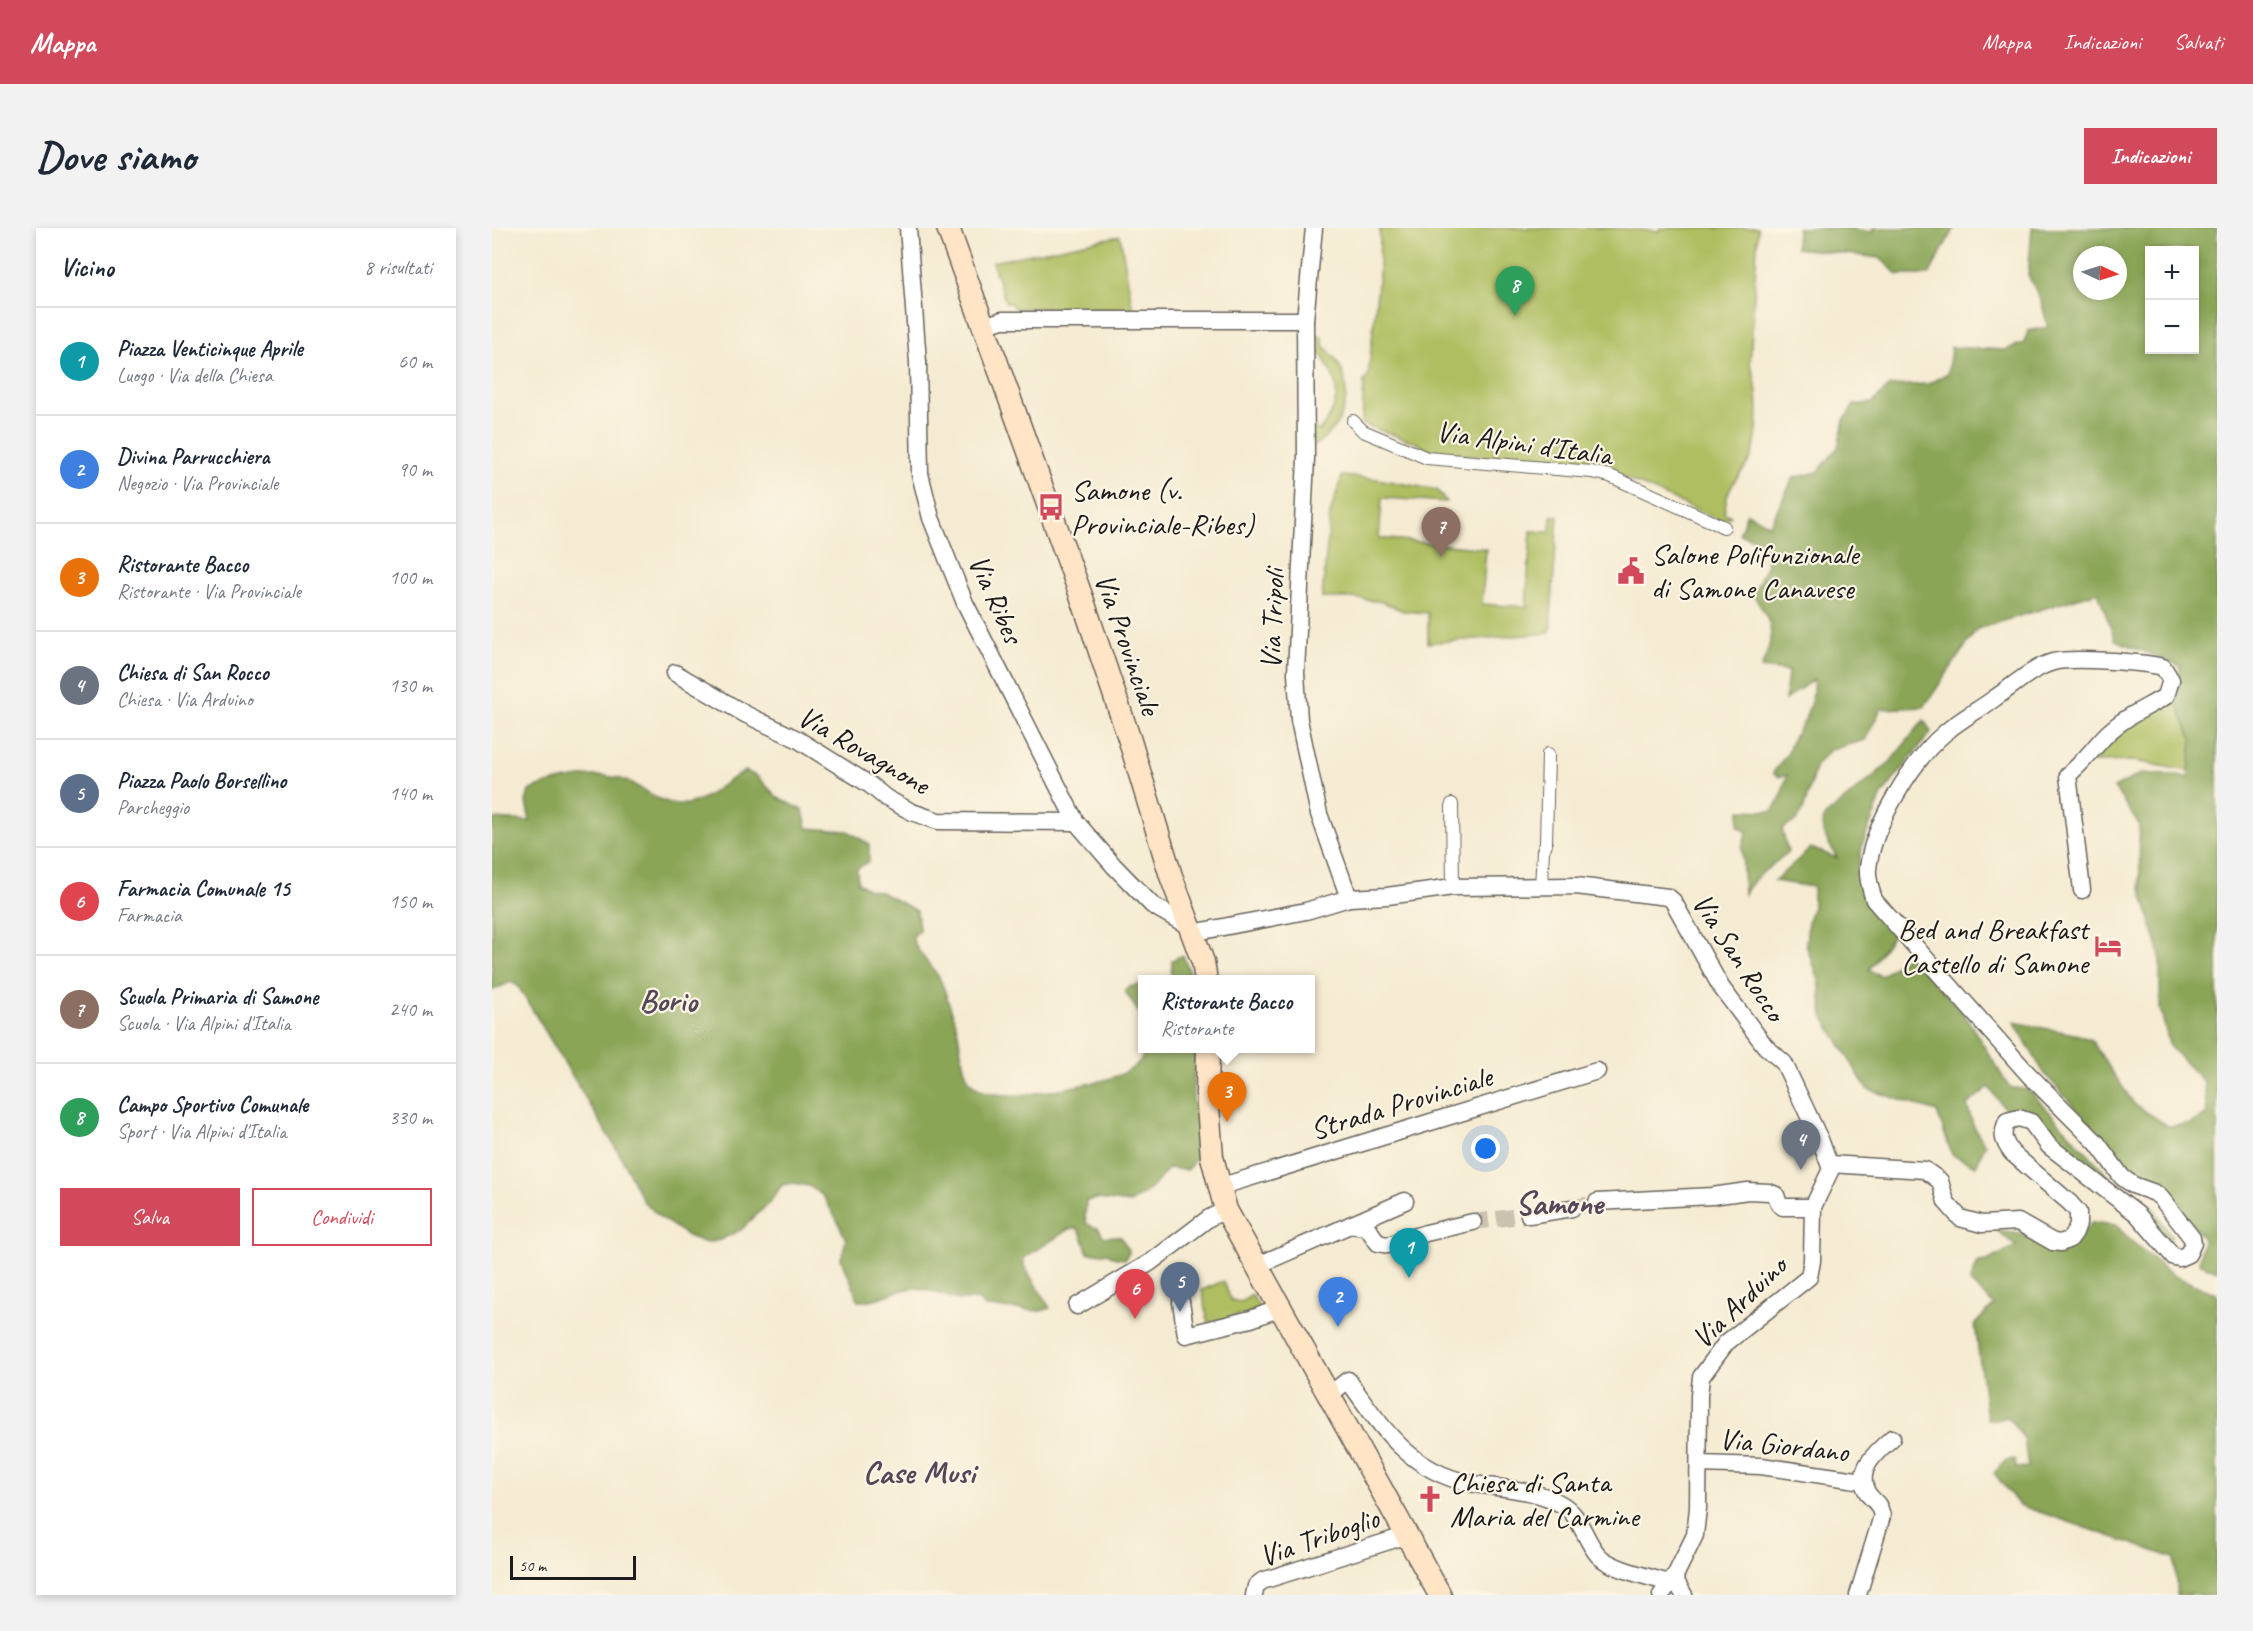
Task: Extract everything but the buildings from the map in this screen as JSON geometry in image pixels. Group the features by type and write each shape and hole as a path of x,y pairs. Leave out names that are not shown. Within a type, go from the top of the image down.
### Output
{"main road":[{"name":"Via Provinciale","path":"948,228 1083,602 1204,975"},
{"path":"1208,1053 1207,1093 1212,1157 1226,1210 1440,1595"}],"street":[{"name":"Via Ribes","path":"908,228 918,363 920,474 931,518 965,603 1076,822 1152,905 1191,930"},
{"name":"Via Tripoli","path":"1314,228 1305,320 1306,458 1296,673 1299,720 1319,814 1349,898"},
{"path":"984,326 1002,320 1305,320"},
{"name":"Via Alpini d'Italia","path":"1353,421 1363,431 1427,458 1592,472 1610,476 1724,527"},
{"path":"1830,1164 1924,1170 1940,1181 1946,1202 1960,1218 1982,1224 2018,1222 2053,1242 2061,1243 2070,1239 2075,1232 2078,1212 2012,1153 2004,1143 2002,1132 2007,1121 2019,1118 2031,1122 2049,1146 2137,1214 2174,1257 2183,1257 2192,1249 2193,1244 2189,1234 2161,1198 2155,1193 2133,1185 2122,1177 2097,1143 2029,1075 1874,900 1869,886 1868,870 1879,829 1896,794 1930,747 1965,717 2053,662 2071,660 2163,667 2171,680 2166,696 2127,718 2108,733 2087,759 2068,775 2082,890"},
{"name":"Via Rovagnone","path":"675,673 745,714 797,739 870,785 886,798 912,812 938,821 1076,822"},
{"path":"1191,930 1306,911 1349,898 1387,896 1453,887 1541,887 1543,851 1546,844 1548,754"},
{"path":"1452,804 1453,887"},
{"name":"Via San Rocco","path":"1541,887 1576,886 1668,897 1673,901 1721,987 1765,1046 1784,1063 1830,1164"},
{"name":"Strada Provinciale","path":"1220,1187 1597,1071"},
{"name":"Via Arduino","path":"1668,1586 1695,1535 1701,1377 1726,1343 1809,1277 1812,1261 1813,1207 1831,1169 1830,1164"},
{"path":"1597,1202 1712,1196 1748,1191 1769,1192 1776,1195 1779,1204 1783,1207 1813,1207"},
{"path":"1256,1266 1405,1201"},
{"path":"1529,1215 1572,1208"},
{"path":"1077,1306 1151,1262 1209,1218 1226,1210"},
{"path":"1350,1225 1367,1227 1378,1243 1388,1245 1473,1222"},
{"path":"1181,1302 1186,1335 1280,1308"},
{"path":"1328,1396 1348,1380 1391,1438 1422,1465 1434,1472 1468,1483 1512,1488 1555,1500 1571,1510 1599,1555 1609,1563 1668,1586 1684,1595"},
{"path":"1858,1595 1882,1516 1879,1504 1868,1494 1863,1481 1867,1464 1875,1453 1892,1438"},
{"name":"Via Giordano","path":"1699,1464 1761,1466 1863,1481"},
{"name":"Via Triboglio","path":"1254,1595 1256,1586 1262,1581 1408,1535"}],"green space":[{"path":"1380,228 1613,228 1659,231 1660,228 1758,228 1750,364 1756,384 1758,409 1755,446 1746,466 1728,493 1724,513 1731,516 1721,521 1603,468 1432,452 1417,443 1362,424 1364,381 1368,377 1379,273"},
{"path":"1797,228 1849,228 1872,232 1873,228 1954,228 1929,275 1898,275 1880,258 1796,248"},
{"path":"2032,228 2217,228 2217,1271 2199,1263 2203,1239 2167,1189 2132,1171 2044,1073 2014,1022 2079,1035 2091,1040 2134,1104 2168,1126 2190,1124 2207,1114 2204,1082 2170,1047 2160,1009 2160,956 2140,885 2139,824 2114,788 2142,773 2189,777 2192,739 2178,707 2180,666 2115,640 2098,592 1977,629 1924,707 1881,709 1865,740 1830,750 1816,765 1804,808 1796,821 1782,829 1788,852 1756,878 1744,894 1742,847 1747,832 1738,826 1740,810 1772,811 1781,797 1787,775 1779,777 1773,773 1787,754 1793,738 1804,722 1812,699 1814,679 1785,700 1788,671 1761,668 1769,647 1770,630 1766,614 1753,595 1767,564 1763,542 1739,534 1747,513 1770,525 1793,478 1818,472 1838,447 1844,420 1854,405 1872,403 1890,386 1928,384 1948,373 1951,347 2004,350 2024,343 2028,331 2048,327 2041,301 2028,275"},
{"path":"1120,236 1133,310 1014,308 1011,303 1006,303 992,262"},
{"path":"1319,335 1323,338 1323,345 1342,372 1346,386 1346,399 1335,425 1312,447 1312,426 1319,431 1327,421 1335,402 1336,392 1332,373 1326,363 1319,352 1311,352 1311,337"},
{"path":"1342,476 1377,479 1437,490 1446,502 1382,498 1379,538 1486,549 1482,604 1526,607 1531,531 1550,532 1551,516 1558,516 1550,633 1428,643 1428,613 1403,611 1383,602 1353,598 1322,598 1330,514"},
{"path":"2178,700 2178,707 2192,739 2189,771 2134,761 2094,762 2103,749 2131,724"},
{"path":"1924,720 1931,732 1882,795 1863,843 1857,873 1867,905 1894,933 1869,970 1881,976 1908,955 1963,1012 2009,1087 2029,1090 2122,1190 2152,1205 2172,1238 2163,1239 2047,1138 2030,1115 2007,1112 1989,1087 1967,1105 1973,1125 1985,1145 1976,1166 1952,1155 1937,1112 1867,1089 1823,1016 1819,980 1806,945 1808,920 1813,907 1813,887 1774,881 1811,848 1837,858 1823,833 1823,818 1890,762"},
{"path":"746,771 758,777 778,798 803,810 807,828 848,831 869,844 869,861 857,869 858,883 917,911 919,930 912,938 943,986 956,1025 965,1070 976,1087 990,1093 1007,1095 1047,1092 1096,1082 1127,1072 1139,1062 1144,1053 1197,1053 1193,1099 1194,1105 1199,1108 1202,1134 1200,1148 1193,1162 1187,1170 1169,1168 1151,1189 1130,1203 1098,1199 1086,1201 1087,1224 1099,1229 1104,1237 1121,1237 1129,1252 1125,1259 1116,1258 1107,1253 1088,1253 1083,1237 1077,1228 1069,1229 1024,1258 1024,1266 1050,1308 1041,1311 985,1307 978,1300 958,1300 919,1288 906,1289 872,1300 858,1301 841,1259 846,1240 823,1196 809,1186 793,1183 782,1185 769,1203 741,1230 720,1240 706,1243 688,1236 661,1218 643,1201 620,1155 518,986 511,982 492,990 492,819 530,821 526,802 529,791 578,777 617,778 671,803 687,804 703,798"},
{"path":"1183,955 1190,975 1171,975 1172,960"},
{"path":"1138,985 1138,1011 1124,990"},
{"path":"2092,1222 2116,1225 2130,1240 2174,1276 2217,1294 2217,1595 2177,1595 2174,1558 2019,1505 1994,1473 2006,1460 2014,1459 2016,1468 2028,1467 2024,1439 2008,1417 1997,1420 1987,1419 1975,1324 1994,1305 1970,1282 1978,1262 1987,1261 2016,1246 1995,1229 2025,1235 2054,1250 2072,1245"},
{"path":"1224,1282 1231,1300 1241,1302 1252,1295 1261,1310 1208,1323 1202,1290"}],"tunnel":[{"path":"1572,1208 1597,1202"},
{"path":"1473,1222 1529,1215"}],"place":[{"name":"Campo Sportivo Comunale","path":"1515,316"},
{"name":"Samone (v. Provinciale-Ribes)","path":"1051,507"},
{"name":"Scuola Primaria di Samone","path":"1441,557"},
{"name":"Salone Polifunzionale di Samone Canavese","path":"1631,571"},
{"name":"Bed and Breakfast Castello di Samone","path":"2108,946"},
{"name":"Ristorante Bacco","path":"1227,1122"},
{"name":"Chiesa di San Rocco","path":"1801,1170"},
{"name":"Piazza Venticinque Aprile","path":"1409,1278"},
{"name":"Piazza Paolo Borsellino","path":"1180,1312"},
{"name":"Farmacia Comunale 15","path":"1135,1319"},
{"name":"Divina Parrucchiera","path":"1338,1327"},
{"name":"Chiesa di Santa Maria del Carmine","path":"1430,1499"}],"district":[{"name":"Borio","path":"668,1000"},
{"name":"Samone","path":"1559,1202"},
{"name":"Case Musi","path":"919,1472"}]}
